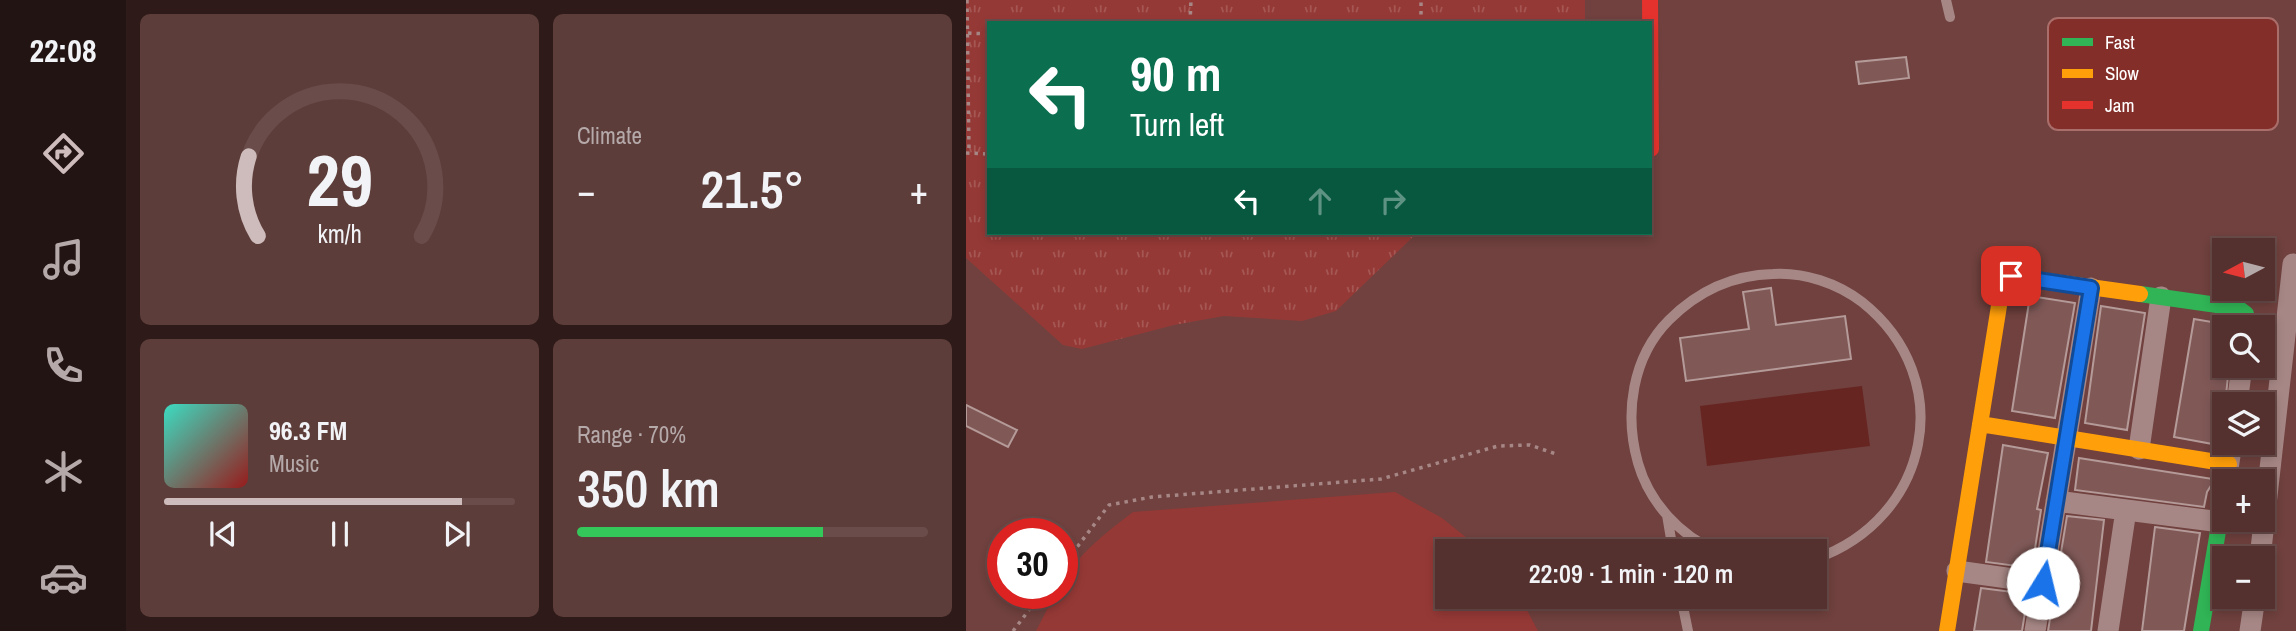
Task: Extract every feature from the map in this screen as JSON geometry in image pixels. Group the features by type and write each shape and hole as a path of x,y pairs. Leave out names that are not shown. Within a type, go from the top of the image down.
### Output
{"street":[{"path":"1650,0 1650,21"},
{"path":"2261,546 2293,264"},
{"path":"1947,631 2002,287 2006,280 2011,276 2238,308 2246,315"},
{"path":"2035,631 2091,288"},
{"path":"2139,449 2161,298"},
{"path":"1980,424 2139,449 2212,469"},
{"path":"2056,501 2212,521"},
{"path":"2108,631 2126,510"},
{"path":"2201,631 2219,532"},
{"path":"1957,571 2043,583"},
{"path":"2250,631 2253,609"}],"lane":[{"path":"1947,0 1950,17"},
{"path":"1696,539 1667,515 1651,494 1640,471 1633,446 1631,420 1639,369 1651,345 1675,314 1706,291 1755,274 1807,276 1831,284 1854,297 1875,313 1892,332 1906,355 1915,379 1920,405 1920,431 1915,456 1907,481 1894,504 1856,540 1827,554"},
{"path":"1667,515 1671,539"},
{"path":"1683,609 1688,631"}],"path":[{"path":"967,0 968,153 987,154"},
{"path":"1191,0 1191,21"},
{"path":"1421,0 1421,21"},
{"path":"968,33 987,34"},
{"path":"1078,545 1109,505 1152,497 1381,479 1499,446 1530,445 1556,454"},
{"path":"1013,631 1030,609"}],"green space":[{"path":"966,0 1585,0 1585,21 987,21 987,235 1415,235 1336,311 1302,321 1224,316 1174,325 1082,349 1063,345 966,258"},
{"path":"1395,492 1442,518 1468,539 1435,539 1435,609 1526,609 1538,631 1036,631 1047,609 1078,609 1078,560 1101,537 1133,512"}],"shaded area":[{"path":"1862,386 1870,446 1707,466 1700,406"}],"building":[{"path":"1906,57 1909,78 1859,84 1856,62"},
{"path":"1771,288 1776,325 1845,316 1851,359 1686,381 1680,338 1749,329 1743,292"},
{"path":"2030,296 2075,303 2055,418 2012,411"},
{"path":"2101,306 2145,313 2127,430 2085,423"},
{"path":"2194,319 2212,322 2212,378 2228,378 2226,392 2212,392 2212,444 2174,437"},
{"path":"966,405 1017,430 1008,447 966,426"},
{"path":"2003,445 2048,453 2037,509 2041,510 2032,568 1986,562"},
{"path":"2079,458 2212,479 2204,507 2075,490"},
{"path":"2067,516 2104,520 2091,631 2048,631"},
{"path":"2155,527 2200,533 2184,631 2142,631"},
{"path":"1981,588 2028,594 2022,631 1974,631"}],"traffic: fast":[{"path":"2140,294 2238,308 2246,315"},
{"path":"2201,631 2218,532"}],"traffic: slow":[{"path":"1947,631 2002,287 2011,276 2140,294"},
{"path":"1980,424 2229,464"}],"traffic: jam":[{"path":"1650,0 1650,21"}],"route":[{"path":"2011,276 2091,288 2043,583"}]}
